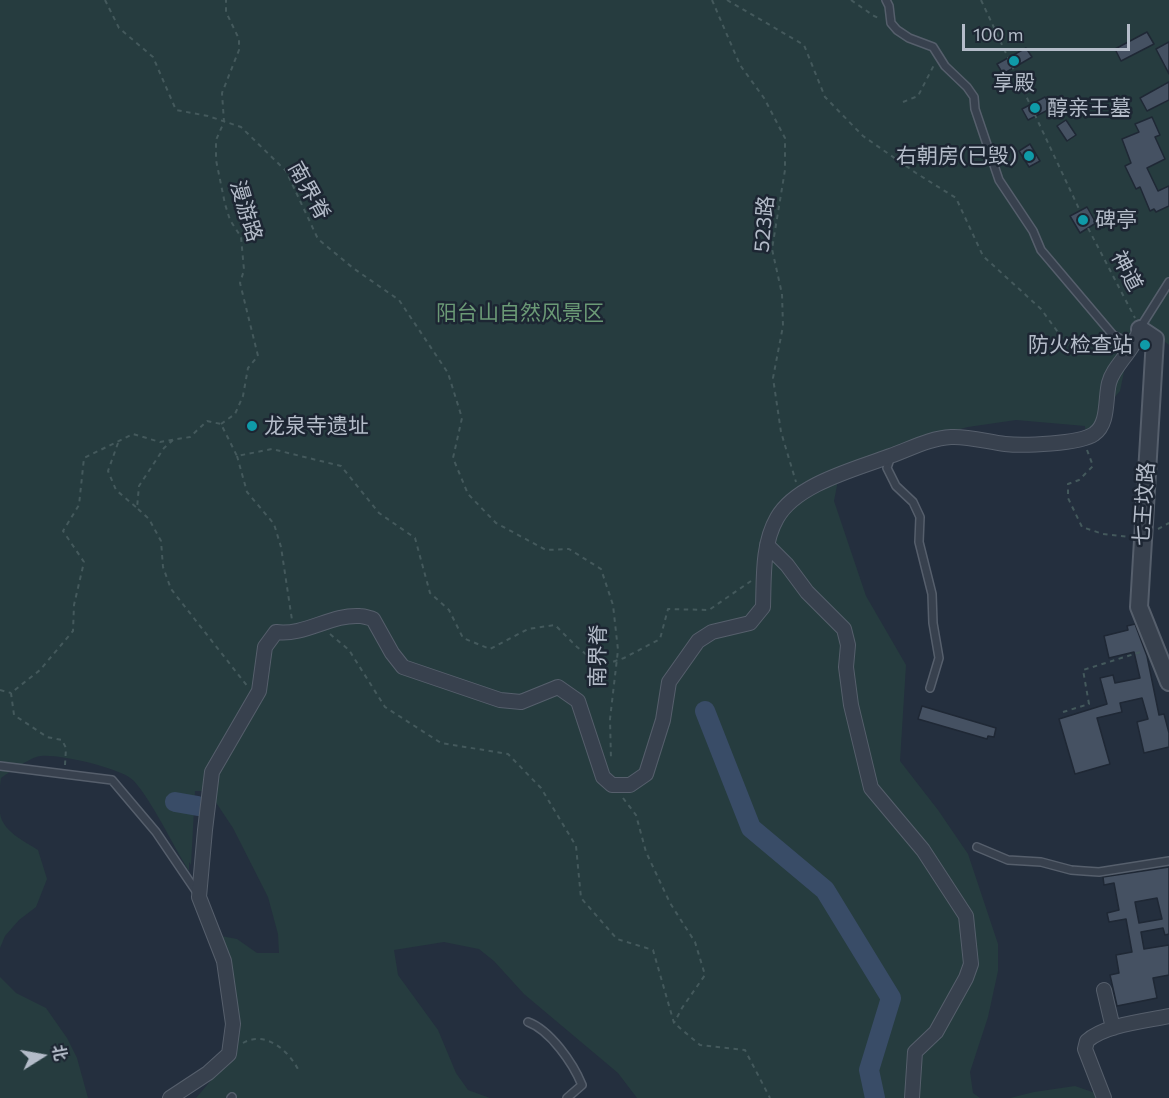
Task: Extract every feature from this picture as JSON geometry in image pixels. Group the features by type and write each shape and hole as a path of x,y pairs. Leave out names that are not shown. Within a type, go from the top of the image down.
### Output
{"street":[{"path":"170,1098 208,1073 229,1054 233,1024 224,961 199,897 212,772 259,691 266,646 276,632 292,632 360,615 373,619 392,653 403,667 500,700 521,702 558,687 578,701 603,777 612,784 630,785 645,774 663,720 669,682 698,641 712,632 750,623 763,607 767,545 777,518 793,500 825,480 918,445 951,437 1009,444 1082,439 1095,434 1103,424 1109,381 1130,351 1138,333"},
{"name":"七王坟路","path":"1138,333 1155,339 1139,607 1169,682"},
{"path":"767,545 788,565 807,592 844,629 848,645 846,667 851,705 871,789 923,850 966,916 971,964 966,978 936,1032 915,1052 912,1098"},
{"path":"1104,990 1113,1028"},
{"path":"1104,1098 1085,1049 1087,1041 1092,1036 1113,1028 1169,1016"}],"lane":[{"path":"886,0 891,22 897,30 909,38 933,47 945,66 968,87 974,97 975,109 999,180 1021,212 1041,250 1113,335 1123,340 1138,333 1169,282"},
{"path":"891,456 887,468 896,486 913,502 920,517 919,542 933,594 933,623 939,658 930,688"},
{"path":"0,766 112,780 156,832 199,897"},
{"path":"977,847 1008,860 1041,862 1071,870 1100,872 1169,861"},
{"path":"528,1022 548,1034 577,1072 582,1085 567,1098"}],"path":[{"name":"南界脊","path":"105,0 119,28 153,57 176,110 208,116 241,128 286,171 318,239 353,268 399,300 448,373 462,418 453,458 468,494 496,523 546,550 569,549 601,569 613,605 618,650 610,718 611,763"},
{"name":"漫游路","path":"221,424 235,414 243,396 248,369 258,356 240,283 244,270 241,237 230,220 216,160 216,140 224,122 222,93 239,50 239,39 226,12 226,0"},
{"name":"523路","path":"712,0 740,65 764,98 785,138 785,170 772,249 782,294 783,326 773,378 781,432 796,484 793,500"},
{"path":"727,0 804,45 825,97 863,136 957,198 983,256 1041,309 1071,350 1130,351"},
{"path":"851,0 874,16 891,22"},
{"name":"神道","path":"981,0 1138,333"},
{"path":"903,102 918,96 933,66 940,59"},
{"path":"11,693 40,670 73,631 74,605 84,562 63,531 79,505 84,458 133,434 160,442 190,437 207,421 221,424 237,456 247,492 274,524 281,547 284,578 292,612 292,632"},
{"path":"1082,439 1093,466 1079,480 1068,484 1068,498 1082,527 1113,535 1142,537"},
{"path":"137,508 139,486 164,448 173,440"},
{"path":"118,442 108,471 116,490 149,519 161,541 164,567 171,589 222,652 255,698"},
{"path":"237,456 272,448 341,466 379,513 415,538 430,593 449,610 463,638 490,649 528,629 555,625 601,666 660,639 668,609 709,609 764,574"},
{"path":"319,625 349,650 385,707 441,743 508,754 541,788 576,846 580,898 617,939 653,950 674,1023 700,1046 745,1050 770,1098"},
{"path":"1063,712 1089,704 1083,670 1155,647"},
{"path":"0,690 11,693"},
{"path":"11,693 14,715 47,737 62,740 66,748 64,774"},
{"path":"612,784 636,815 646,852 669,903 695,942 705,975 674,1023"},
{"path":"229,1054 245,1041 257,1038 271,1041 285,1051 299,1071"}],"green space":[{"name":"阳台山自然风景区","path":"0,0 1169,0 1169,345 1141,324 1126,362 1120,391 1086,436 1085,426 1016,420 968,427 914,441 839,475 834,501 866,596 906,665 900,761 968,854 998,944 998,971 988,1017 970,1072 973,1093 980,1098 637,1098 618,1073 524,994 494,961 479,949 444,942 394,950 398,975 438,1030 456,1073 468,1090 490,1098 196,1098 225,1064 235,1040 216,935 237,939 257,953 279,953 278,934 268,897 233,828 211,795 195,791 189,871 141,790 134,781 117,771 75,760 41,756 27,761 1,778 0,786"},
{"path":"0,813 9,830 38,850 47,879 36,907 19,920 5,936 0,948"},
{"path":"0,977 16,993 46,1008 67,1038 77,1058 88,1098 0,1098"},
{"path":"1075,1086 1098,1094 1100,1098 1010,1098 1034,1092"}],"building":[{"path":"1147,32 1154,44 1121,61 1115,49"},
{"path":"1169,42 1169,74 1156,49"},
{"name":"享殿","path":"1026,48 1032,57 1003,74 997,64"},
{"path":"1169,82 1169,100 1147,111 1140,98"},
{"path":"1045,97 1052,108 1028,120 1022,109"},
{"path":"1152,117 1160,135 1155,137 1165,159 1147,168 1158,191 1169,186 1169,206 1156,212 1154,209 1150,211 1140,187 1136,189 1125,166 1131,163 1122,139 1139,132 1135,124"},
{"path":"1066,120 1076,135 1067,141 1057,126"},
{"name":"右朝房(已毁)","path":"1030,144 1040,161 1029,167 1019,151"},
{"name":"碑亭","path":"1087,207 1096,223 1080,233 1070,216"},
{"path":"1135,624 1147,656 1159,715 1164,714 1169,733 1169,747 1144,753 1137,722 1148,719 1142,698 1120,703 1122,712 1097,718 1110,764 1075,774 1059,719 1107,704 1100,678 1113,675 1115,683 1140,678 1134,652 1109,658 1104,636 1128,630 1127,626"},
{"path":"922,706 996,728 994,737 988,736 987,739 918,719"},
{"path":"1169,867 1169,934 1165,935 1163,928 1141,932 1144,949 1169,945 1169,975 1153,978 1157,998 1117,1006 1110,975 1119,973 1116,955 1132,952 1126,919 1109,922 1107,913 1119,910 1114,883 1104,885 1103,877","holes":["1157,898 1162,919 1139,923 1135,902"]}],"waterway":[{"path":"705,711 751,828 825,890 891,998 869,1070 875,1098"},
{"path":"175,802 198,806"}],"place":[{"name":"享殿","path":"1014,61"},
{"name":"醇亲王墓","path":"1035,108"},
{"name":"右朝房(已毁)","path":"1029,156"},
{"name":"碑亭","path":"1083,220"},
{"name":"防火检查站","path":"1145,345"},
{"name":"龙泉寺遗址","path":"252,426"}]}
